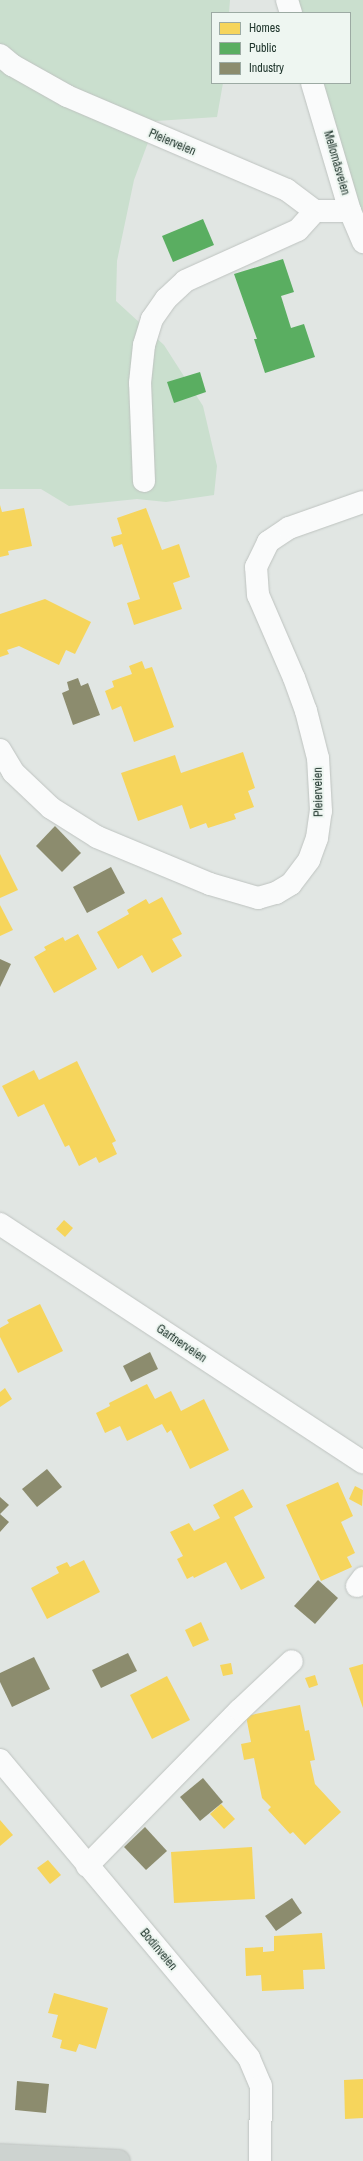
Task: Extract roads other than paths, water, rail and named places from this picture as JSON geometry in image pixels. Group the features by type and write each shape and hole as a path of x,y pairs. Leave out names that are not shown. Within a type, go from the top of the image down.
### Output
{"main road":[{"path":"0,2154 119,2161"}],"street":[{"path":"287,0 291,12"},
{"name":"Pleierveien","path":"0,55 12,65 67,96 287,190 315,211"},
{"name":"Mellomåsveien","path":"312,84 350,211 363,242"},
{"path":"144,481 140,383 144,345 152,319 166,299 185,281 298,230 315,211 350,211"},
{"name":"Pleierveien","path":"0,750 13,772 52,808 97,837 210,884 258,898 276,892 291,884 309,860 318,838 321,812 318,758 297,685 258,595 256,567 268,542 289,528 363,502"},
{"name":"Gartnerveien","path":"0,1224 363,1462"},
{"path":"87,1866 234,1715 292,1661"},
{"name":"Bodinveien","path":"0,1760 87,1866 249,2058 261,2086 260,2161"}]}
